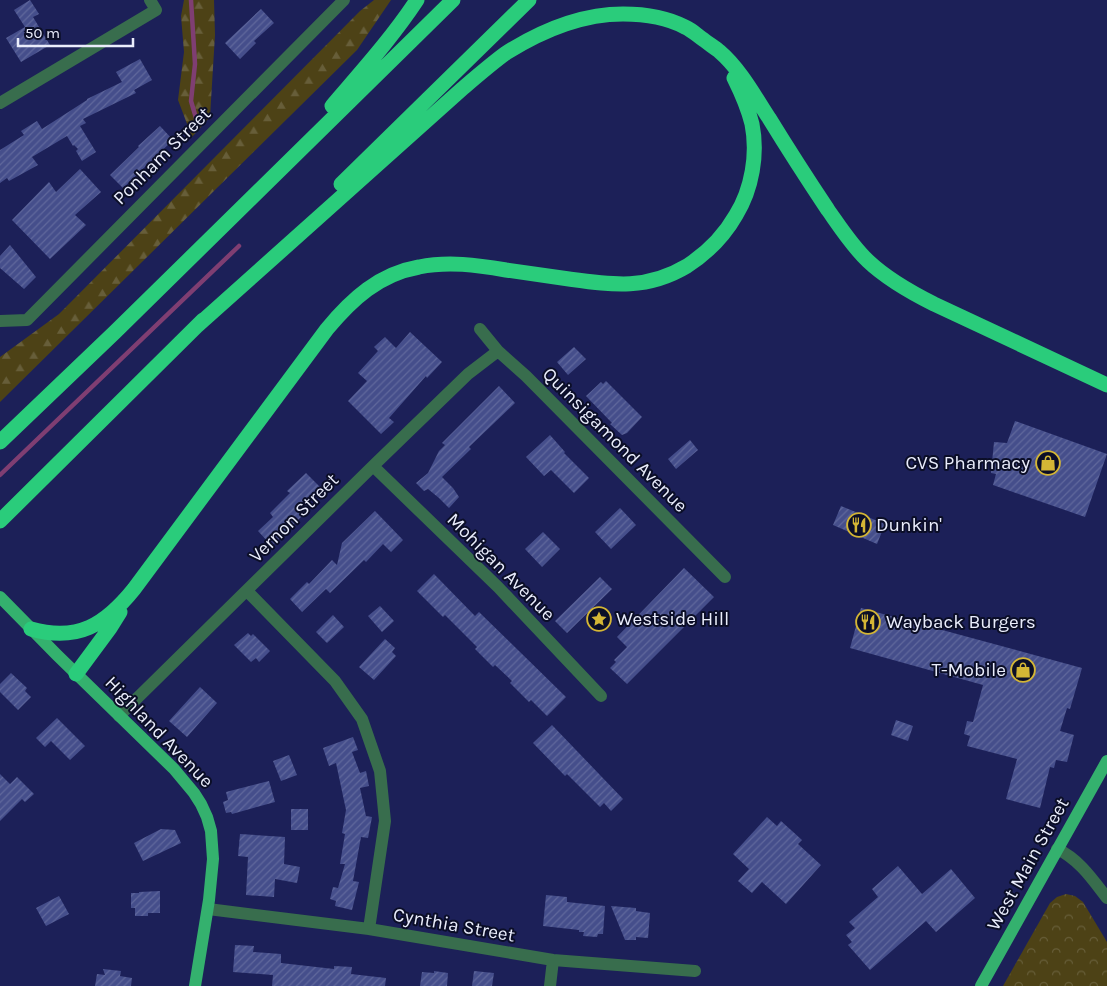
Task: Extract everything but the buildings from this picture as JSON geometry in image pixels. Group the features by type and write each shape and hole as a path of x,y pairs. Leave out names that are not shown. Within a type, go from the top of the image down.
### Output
{"highway":[{"path":"274,175 386,42 417,0"},
{"path":"0,442 453,0"},
{"path":"0,522 529,0"},
{"path":"197,326 462,88 506,54 531,39 557,27 582,19 608,14 634,14 658,17 687,28 720,52 738,72 755,96 816,192 850,241 885,276 934,304 1107,385"},
{"path":"31,629 42,632 72,632 101,622 114,612 134,589 342,310 359,294 377,283 418,267 462,264 612,284 635,284 658,280 677,272 698,259 715,244 730,226 742,205 749,185 754,144 752,123 744,98 718,54 687,28"},
{"path":"76,674 110,628 134,589"}],"main road":[{"name":"Highland Avenue","path":"3,600 183,779 198,798 204,810 211,831 213,852 212,879 195,986"},
{"name":"West Main Street","path":"981,986 1107,761"}],"street":[{"name":"Ponham Street","path":"0,321 27,320 344,0"},
{"path":"1,101 153,5"},
{"name":"Quinsigamond Avenue","path":"480,329 498,351 526,376 725,577"},
{"name":"Vernon Street","path":"119,716 468,374 498,351"},
{"name":"Mohigan Avenue","path":"373,466 498,587 601,696"},
{"path":"247,591 335,681 362,719 380,771 385,821 369,929"},
{"path":"1058,849 1066,853 1081,867 1107,898"},
{"name":"Cynthia Street","path":"208,910 369,929 553,960 694,972"},
{"path":"550,986 553,960"}],"green space":[{"path":"184,0 214,0 215,35 210,117 192,137 178,100 184,52 181,16"},
{"path":"374,0 391,0 357,50 0,402 0,357 59,314 360,11"},
{"path":"1066,894 1075,896 1083,902 1107,942 1107,986 1003,986 1050,903 1057,897"}],"waterway":[{"path":"191,0 195,64 191,101 199,123"},
{"path":"0,475 239,246"}],"place":[{"name":"CVS Pharmacy","path":"1048,463"},
{"name":"Dunkin'","path":"859,525"},
{"name":"Westside Hill","path":"599,619"},
{"name":"Wayback Burgers","path":"868,622"},
{"name":"T-Mobile","path":"1023,670"}]}
